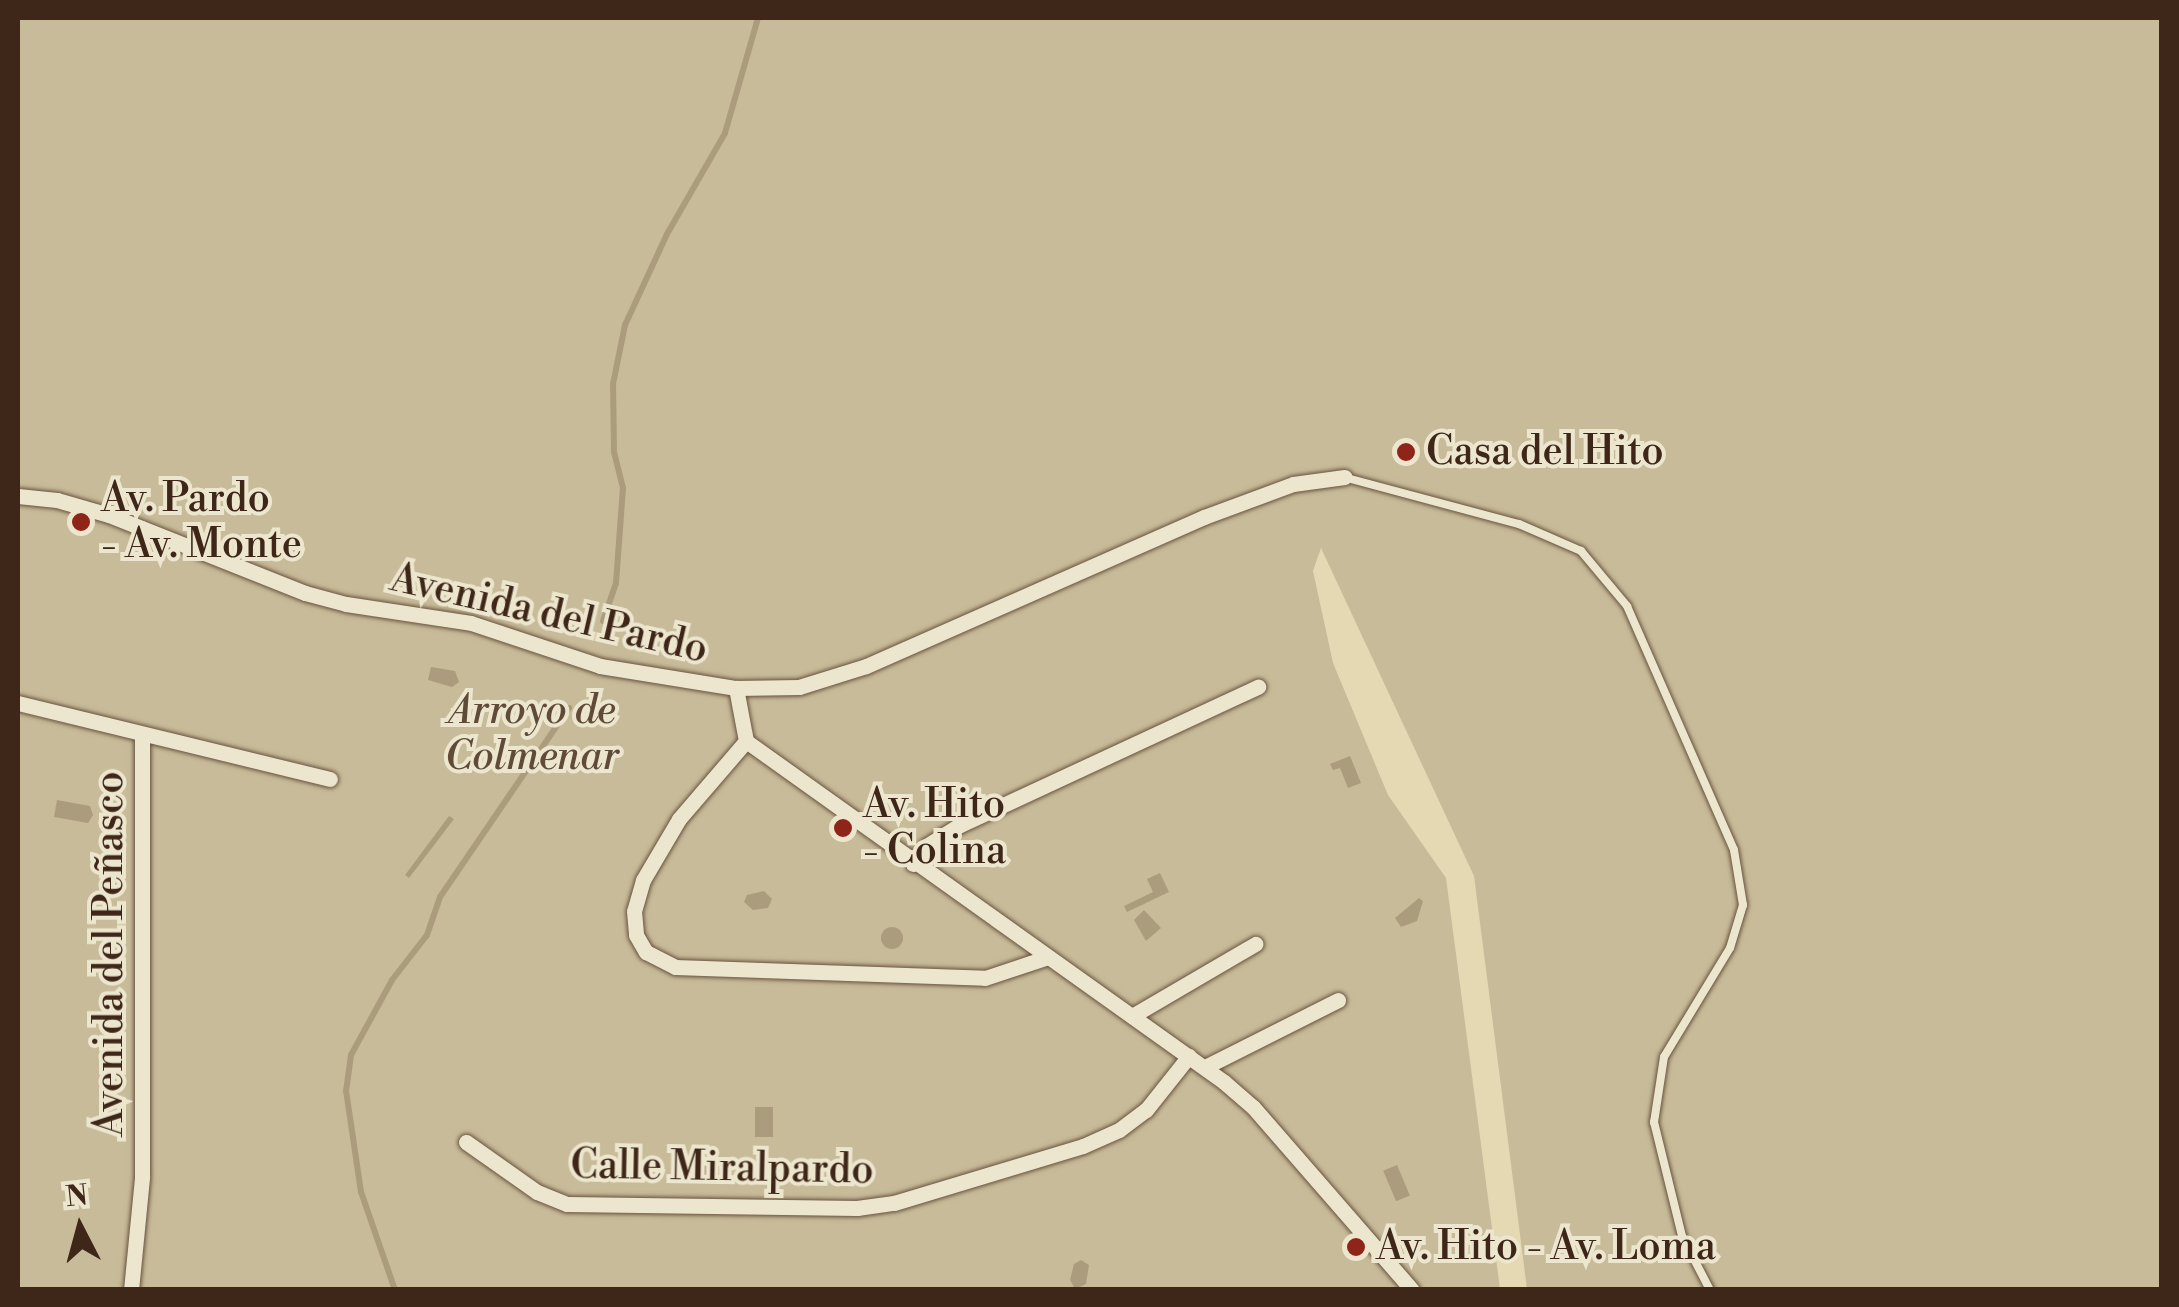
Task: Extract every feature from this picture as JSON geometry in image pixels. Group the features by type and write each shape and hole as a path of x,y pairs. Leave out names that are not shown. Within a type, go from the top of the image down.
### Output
{"street":[{"name":"Avenida del Pardo","path":"18,496 56,500 110,515 305,592 346,604 437,615 600,666 736,688 799,687 825,681 1204,517 1294,484 1345,477"},
{"path":"913,864 926,846 958,826 1258,687"},
{"path":"736,688 746,741 1045,958 1205,1066 1252,1106 1412,1290"},
{"path":"18,704 142,737 330,779"},
{"name":"Avenida del Peñasco","path":"131,1290 142,1177 142,737"},
{"path":"746,741 678,819 643,880 634,911 636,935 646,952 675,967 985,978 1045,958"},
{"path":"1132,1016 1255,944"},
{"path":"1205,1066 1338,1000"},
{"name":"Calle Miralpardo","path":"466,1142 537,1192 566,1204 857,1208 894,1203 1083,1146 1119,1130 1146,1110 1189,1056"}],"lane":[{"path":"1345,477 1519,524 1581,551 1627,606 1734,850 1743,905 1730,948 1664,1056 1654,1122 1682,1236 1710,1290"}],"green space":[{"name":"Arroyo de Colmenar","path":"18,18 2161,18 2161,1289 1527,1289 1474,876 1321,548 1313,571 1333,663 1388,795 1446,878 1500,1289 18,1289"}],"shaded area":[{"path":"431,667 455,671 459,682 452,687 428,680"},
{"path":"1350,756 1361,783 1348,788 1340,768 1333,770 1330,764"},
{"path":"57,800 90,806 93,815 88,823 54,817"},
{"path":"449,816 454,819 409,878 405,875"},
{"path":"1160,873 1169,892 1127,912 1124,906 1153,892 1147,879"},
{"path":"764,891 772,899 768,908 753,910 744,902 747,895"},
{"path":"1419,898 1423,901 1417,921 1401,927 1395,918"},
{"path":"1144,910 1161,928 1146,941 1134,920"},
{"path":"892,927 900,930 900,946 892,949 884,946 881,938 884,930"},
{"path":"755,1107 773,1107 773,1137 755,1137"},
{"path":"605,1162 634,1162 634,1175 605,1175"},
{"path":"690,1164 719,1165 718,1179 690,1178"},
{"path":"1397,1165 1410,1195 1396,1201 1383,1171"},
{"path":"1081,1260 1089,1265 1086,1284 1075,1289 1070,1280 1074,1264"}],"waterway":[{"path":"603,621 616,583 623,488 614,452 613,384 625,325 667,234 725,133 758,18"},
{"path":"395,1290 361,1192 346,1091 351,1055 392,980 427,935 440,897 569,708"}],"place":[{"name":"Casa del Hito","path":"1406,452"},
{"name":"Av. Pardo - Av. Monte","path":"81,522"},
{"name":"Av. Hito - Colina","path":"843,828"},
{"name":"Av. Hito - Av. Loma","path":"1356,1247"}]}
